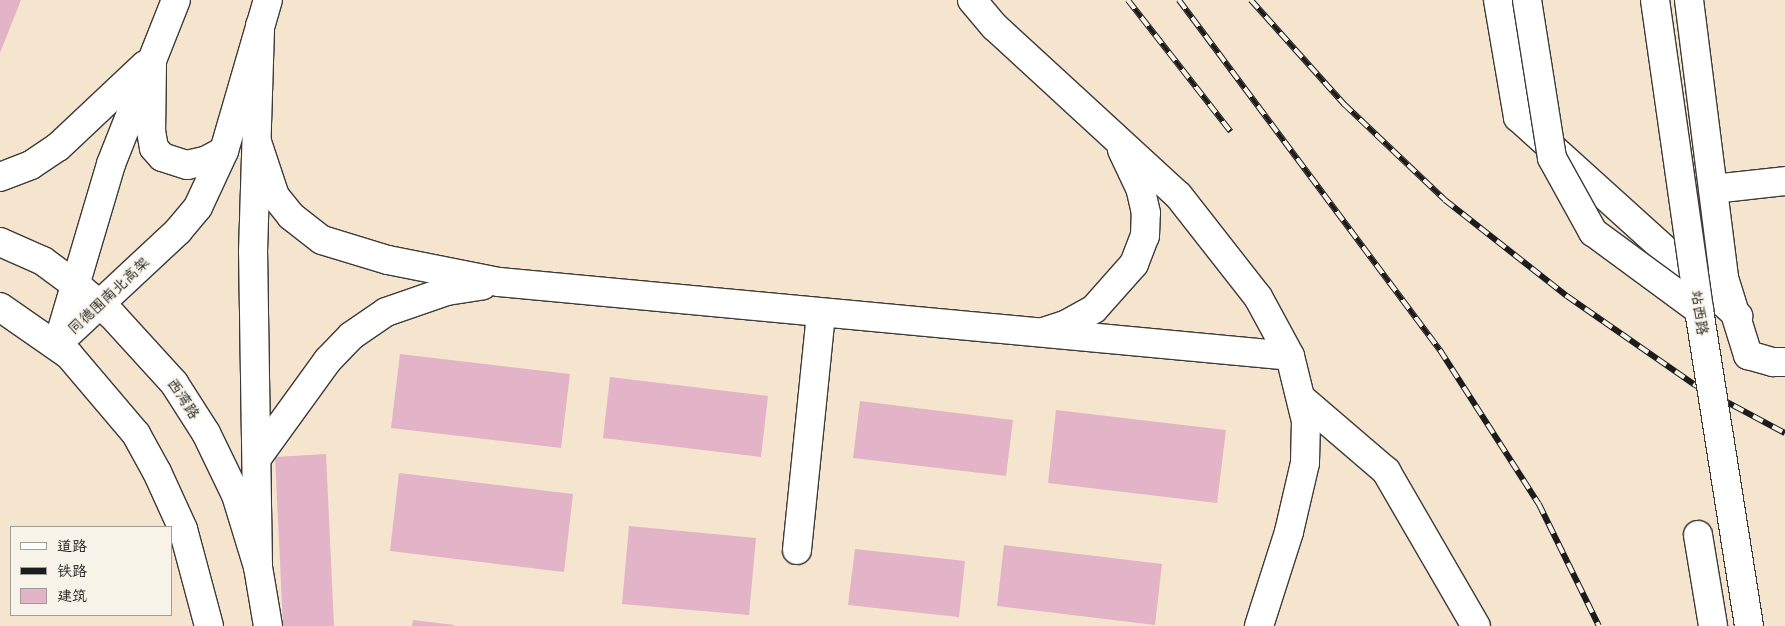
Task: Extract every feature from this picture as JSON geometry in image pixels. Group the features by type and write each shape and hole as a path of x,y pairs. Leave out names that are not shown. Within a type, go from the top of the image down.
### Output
{"street":[{"name":"同德围南北高架","path":"57,344 112,164 176,0"},
{"path":"972,0 995,27 1178,195 1213,236 1258,297 1290,356 1302,398 1306,421 1305,464 1289,532 1259,626"},
{"path":"1498,0 1518,117 1738,316"},
{"path":"1527,0 1552,158 1593,232 1699,310"},
{"name":"站西路","path":"1655,0 1699,310 1749,626"},
{"path":"1689,0 1724,278 1738,316 1748,355 1785,362"},
{"name":"同德围南北高架","path":"57,344 178,231 198,207 224,151 264,12"},
{"path":"258,567 258,458 253,252 256,140 264,12"},
{"path":"152,59 151,131 154,148 162,157 187,165 205,161 224,151"},
{"path":"0,177 31,165 58,147 152,59"},
{"path":"1037,334 1067,324 1094,309 1134,264 1145,236 1146,213 1140,188 1115,136"},
{"path":"256,140 275,196 291,216 322,240 388,260 500,282 1037,334 1290,356"},
{"path":"1713,189 1785,181"},
{"name":"西湾路","path":"0,242 43,261 100,304 174,383 206,433 236,495 258,567 268,626"},
{"path":"258,458 328,360 351,336 386,312 447,291 500,282"},
{"path":"0,308 57,344 92,378 136,434 157,472 183,529 209,626"},
{"path":"798,550 821,313"},
{"path":"1302,398 1386,471 1476,626"},
{"path":"1698,535 1713,626"}],"building":[{"path":"0,0 21,0 0,53"},
{"path":"400,354 570,374 561,448 391,428"},
{"path":"610,377 768,396 761,457 603,438"},
{"path":"860,401 1013,420 1006,476 853,458"},
{"path":"1056,410 1226,430 1217,503 1048,483"},
{"path":"326,454 334,626 283,626 275,457"},
{"path":"399,473 573,494 564,572 390,551"},
{"path":"629,526 756,538 749,615 622,604"},
{"path":"1004,545 1162,564 1155,625 997,606"},
{"path":"855,549 965,561 959,617 848,605"},
{"path":"413,620 454,625 454,626 412,626"}],"railway":[{"path":"1128,0 1231,132"},
{"path":"1179,0 1440,350 1539,504 1599,626"},
{"path":"1251,0 1344,104 1445,200 1567,296 1695,385 1785,433"}]}
